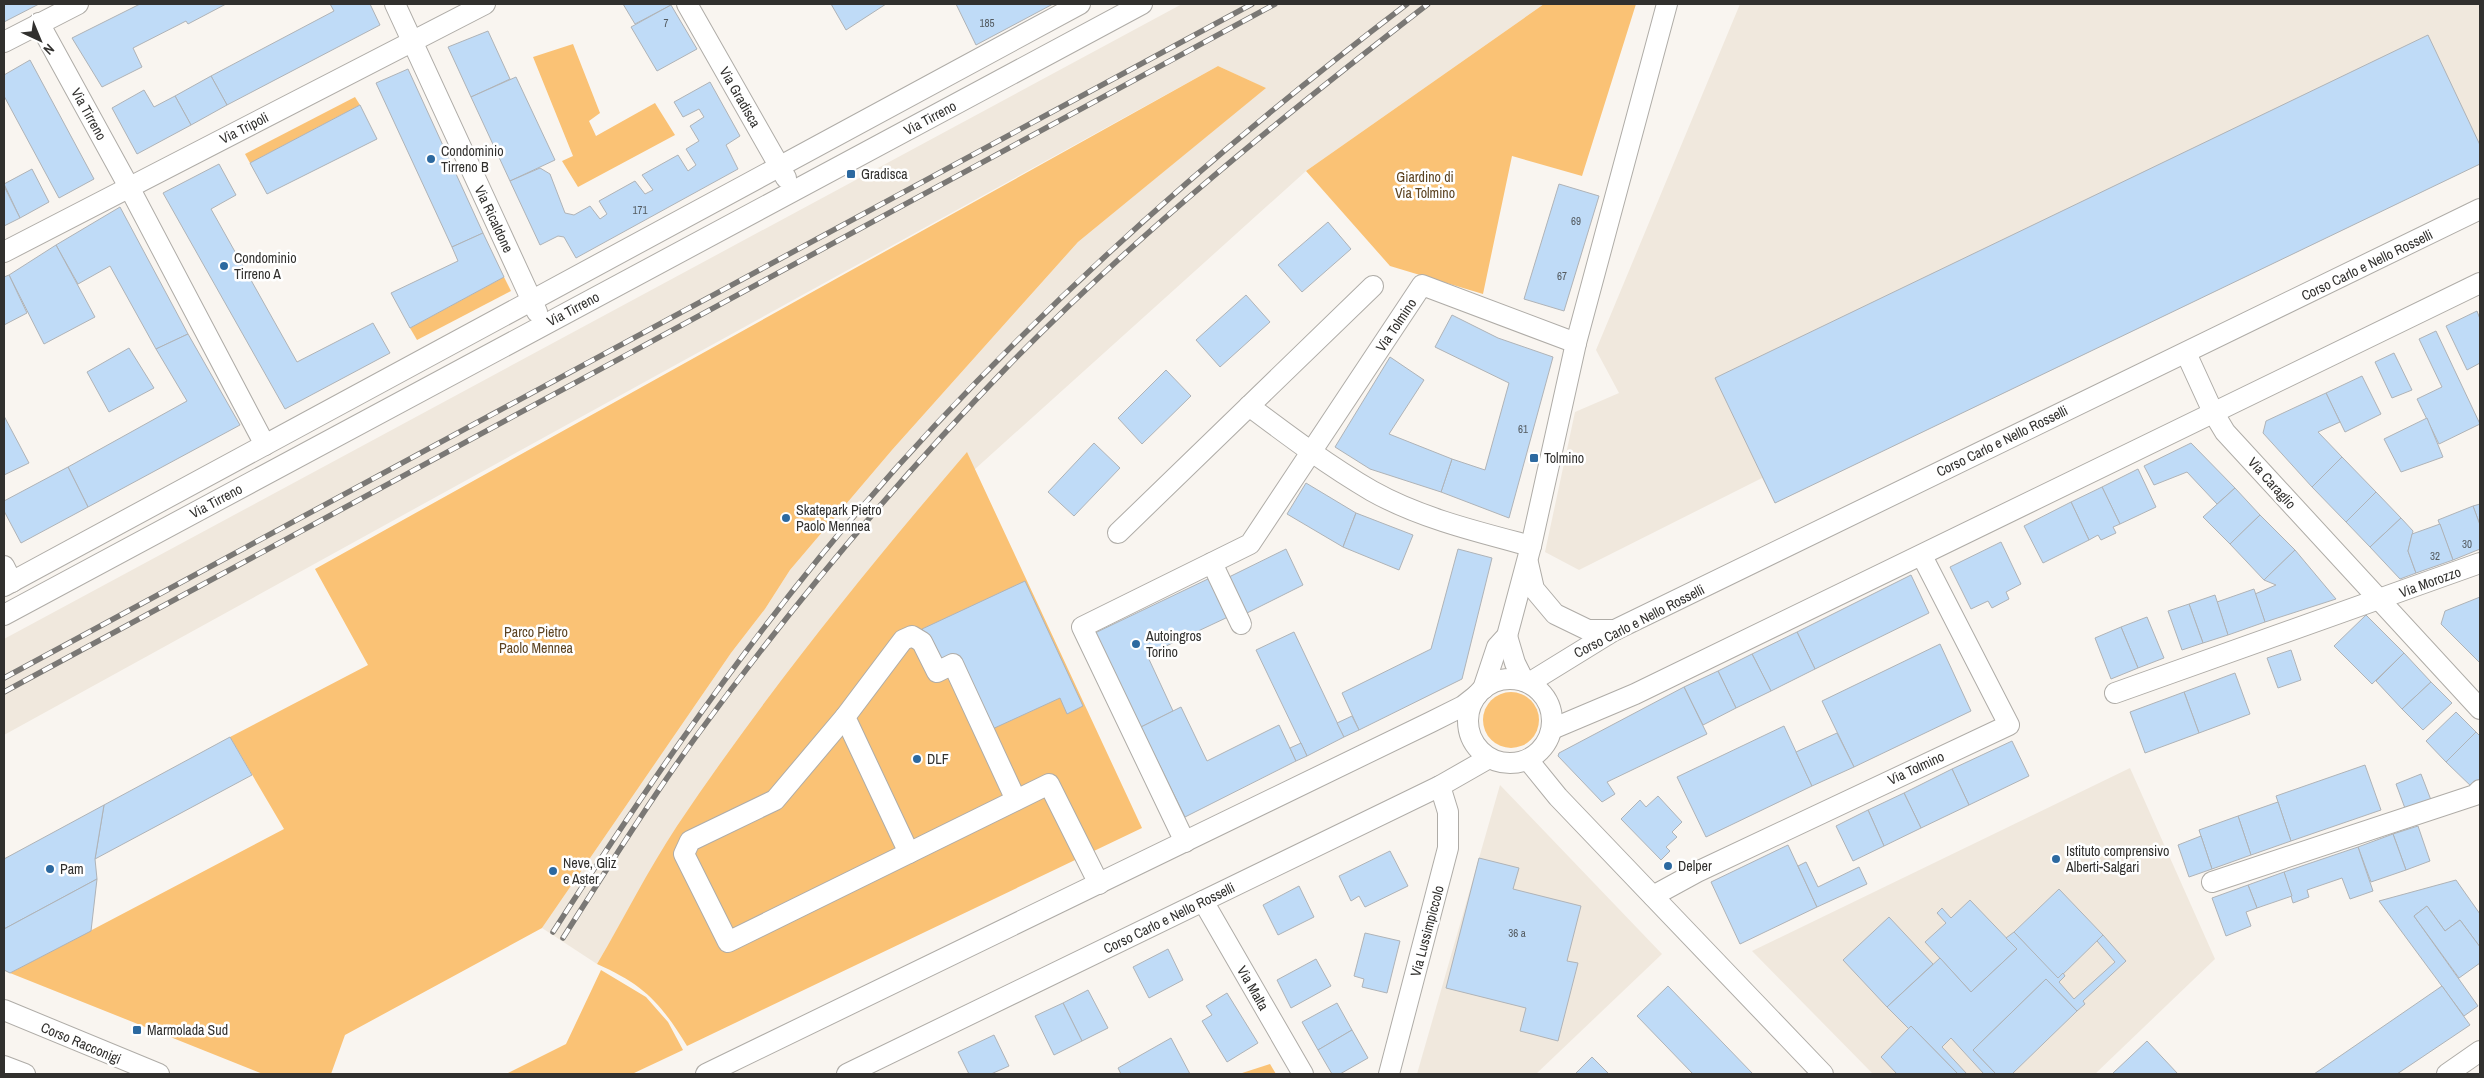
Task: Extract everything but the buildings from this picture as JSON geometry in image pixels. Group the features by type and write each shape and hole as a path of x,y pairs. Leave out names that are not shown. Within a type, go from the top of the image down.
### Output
{"street":[{"path":"4,42 78,4"},
{"name":"Via Ricaldone","path":"394,4 543,325"},
{"name":"Via Tripoli","path":"4,252 485,4"},
{"name":"Via Gradisca","path":"687,4 794,190"},
{"name":"Via Tirreno","path":"6,578 265,444 1080,4"},
{"name":"Via Tirreno","path":"4,615 1142,4"},
{"path":"1507,636 1515,663 1527,682 1540,691 1548,702 1553,715 1552,728 1544,747 1528,760 1508,764 1489,758 1474,743 1469,733 1469,711 1480,692 1497,647 1507,636 1529,553 1576,344 1667,4"},
{"name":"Via Tirreno","path":"39,23 129,187 265,444"},
{"name":"Corso Carlo e Nello Rosselli","path":"1527,682 1615,630 2480,209"},
{"path":"1552,728 1635,694 2480,283"},
{"name":"Via Tolmino","path":"1312,452 1422,285 1576,344"},
{"path":"1118,533 1373,286"},
{"name":"Via Caraglio","path":"2186,353 2213,412 2225,432 2480,709"},
{"path":"1250,406 1312,452 1373,491 1409,508 1529,553"},
{"path":"1185,842 1082,627 1250,544 1312,452"},
{"path":"1529,553 1534,589 1556,614 1588,630 1615,630"},
{"name":"Via Tolmino","path":"1654,896 1678,881 2009,724 1922,556"},
{"path":"1212,563 1241,624"},
{"name":"Via Morozzo","path":"2379,600 2480,563"},
{"path":"2116,693 2379,600"},
{"path":"1016,800 954,664 937,672 922,642 912,636 903,640 845,717 775,800 690,841 684,854 728,942 1049,784 1099,884"},
{"path":"706,1074 1447,714 1499,680 1512,679 1527,682"},
{"path":"845,717 909,853"},
{"name":"Corso Carlo e Nello Rosselli","path":"848,1074 878,1068 1203,901 1440,786 1489,758"},
{"path":"1528,760 1558,797 1823,1074"},
{"name":"Via Lussimpiccolo","path":"1389,1074 1448,848 1450,836 1448,812 1440,786"},
{"path":"2212,882 2475,795 2480,790"},
{"name":"Via Malta","path":"1203,901 1303,1074"},
{"name":"Corso Racconigi","path":"4,1010 159,1074"},
{"path":"2447,1074 2480,1051"},
{"path":"4,1066 24,1074"}],"shaded area":[{"path":"1182,4 1544,4 1306,171 974,470 967,453 677,828 597,964 542,928 731,653 765,609 790,570 892,450 1078,242 1265,88 1218,66 4,735 4,639"},
{"path":"1740,4 2480,4 2480,164 1775,503 1762,478 1579,570 1545,552 1575,412 1619,393 1596,350"},
{"name":"Istituto comprensivo Alberti-Salgari","path":"2130,768 2215,959 2095,1074 1873,1074 1752,951"},
{"path":"1500,785 1662,954 1536,1074 1417,1074"}],"green space":[{"name":"Giardino di Via Tolmino","path":"1544,4 1636,4 1582,176 1512,156 1483,294 1390,266 1306,171"},
{"path":"573,44 600,113 589,121 596,136 655,103 675,135 578,187 562,161 573,156 533,57"},
{"name":"Parco Pietro Paolo Mennea","path":"1218,66 1266,88 1078,242 892,450 790,570 765,609 731,653 542,928 345,1035 331,1074 263,1074 10,973 284,829 230,737 368,665 315,569"},
{"path":"355,97 360,105 250,163 245,154"},
{"path":"504,277 511,291 417,340 410,328"},
{"name":"DLF","path":"967,452 1142,828 687,1046 650,996 627,979 597,964 666,843 745,729 816,635"},
{"path":"1511,692 1522,694 1531,700 1537,709 1539,720 1537,731 1531,740 1522,746 1511,748 1500,746 1491,740 1485,731 1483,720 1485,709 1491,700 1500,694"},
{"path":"601,970 646,997 668,1022 683,1050 632,1074 506,1074 566,1044"},
{"path":"1270,1064 1276,1074 1239,1074"}],"railway":[{"path":"4,678 1252,4"},
{"path":"4,692 1275,4"},
{"path":"553,932 648,788 748,648 819,558 953,406 1024,334 1172,196 1327,66 1407,4"},
{"path":"563,938 663,784 734,686 847,544 967,409 1058,316 1212,177 1428,4"}],"place":[{"name":"Condominio Tirreno B","path":"431,159"},
{"name":"Gradisca","path":"851,174"},
{"name":"Condominio Tirreno A","path":"224,266"},
{"name":"Tolmino","path":"1534,458"},
{"name":"Skatepark Pietro Paolo Mennea","path":"786,518"},
{"name":"Autoingros Torino","path":"1136,644"},
{"name":"DLF","path":"917,759"},
{"name":"Istituto comprensivo Alberti-Salgari","path":"2056,859"},
{"name":"Delper","path":"1668,866"},
{"name":"Pam","path":"50,869"},
{"name":"Neve, Gliz e Aster","path":"553,871"},
{"name":"Marmolada Sud","path":"137,1030"}]}
